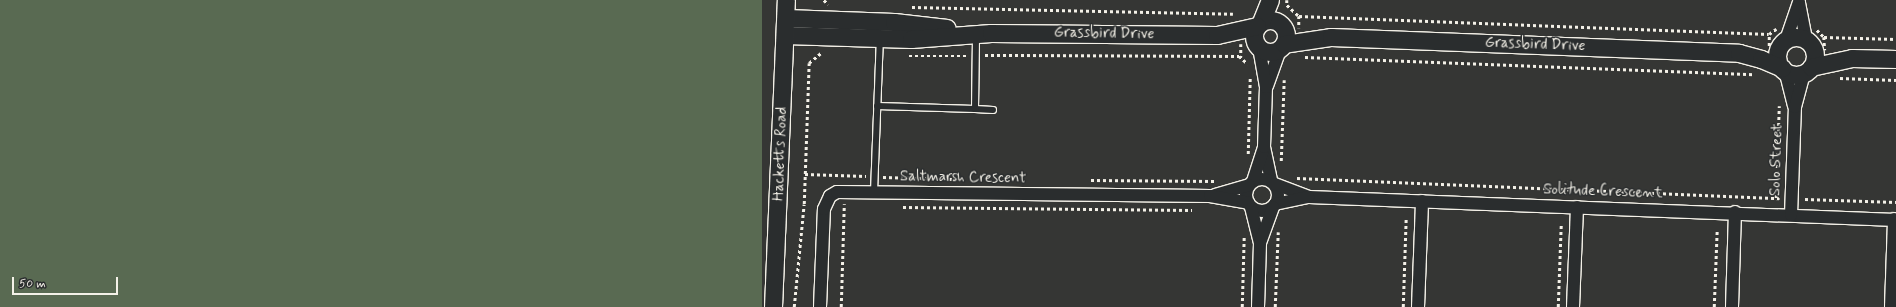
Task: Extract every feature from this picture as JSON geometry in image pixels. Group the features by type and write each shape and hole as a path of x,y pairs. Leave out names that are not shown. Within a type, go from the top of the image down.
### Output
{"street":[{"name":"Hacketts Road","path":"773,307 786,0"},
{"path":"1260,243 1278,194 1273,183 1264,147 1266,87 1254,34 1270,0"},
{"path":"1266,87 1289,36 1275,0"},
{"path":"1799,1 1815,56 1808,70"},
{"path":"1799,1 1778,40 1778,58 1784,69 1794,74 1852,58 1896,59"},
{"name":"Grassbird Drive","path":"786,18 894,22 984,33"},
{"name":"Grassbird Drive","path":"1218,35 1259,24 1270,19 1289,36"},
{"name":"Grassbird Drive","path":"785,35 880,39 984,33 1218,35 1257,46 1267,52 1289,36 1331,37 1740,53 1761,59 1784,69"},
{"path":"1778,40 1796,37 1810,37 1852,58"},
{"name":"Grassbird Drive","path":"1740,53 1778,40"},
{"name":"Solo Street","path":"1784,69 1795,107"},
{"name":"Solo Street","path":"1791,215 1795,107 1808,70"},
{"path":"1258,307 1260,243 1246,194 1264,147"},
{"path":"1210,196 1262,178 1273,183"},
{"name":"Solitude Crescent","path":"1273,183 1288,191 1309,197 1895,219"},
{"name":"Saltmarsh Crescent","path":"820,307 824,209 830,196 845,191 994,195 1210,196"},
{"path":"1210,196 1250,205 1260,211 1274,206"},
{"name":"Solitude Crescent","path":"1274,206 1309,197"},
{"path":"1418,307 1422,201"},
{"path":"1573,307 1577,207"},
{"path":"1732,307 1735,212"},
{"path":"1891,307 1895,219"}],"lane":[{"path":"976,109 977,56 984,33"},
{"path":"874,192 880,39"},
{"path":"878,106 993,110"}],"path":[{"path":"1287,0 1289,36"},
{"path":"908,7 1235,14"},
{"path":"1289,36 1778,40"},
{"path":"1289,36 1759,74"},
{"path":"1810,37 1896,39"},
{"path":"794,307 805,174 809,63 821,52 828,52"},
{"path":"942,57 1239,56 1250,67"},
{"path":"1281,168 1284,73"},
{"path":"1247,160 1250,75"},
{"path":"1838,78 1896,80"},
{"path":"1776,198 1780,103"},
{"path":"805,174 960,179"},
{"path":"841,307 846,176"},
{"path":"1288,191 1290,178 1896,202"},
{"path":"1084,180 1218,181"},
{"path":"844,205 852,206"},
{"path":"898,207 1194,210"},
{"path":"1403,307 1406,218"},
{"path":"1558,307 1561,224"},
{"path":"1242,307 1244,229"},
{"path":"1714,307 1717,230"},
{"path":"1275,307 1278,231"}],"green space":[{"path":"0,0 762,0 762,307 0,307"}]}
